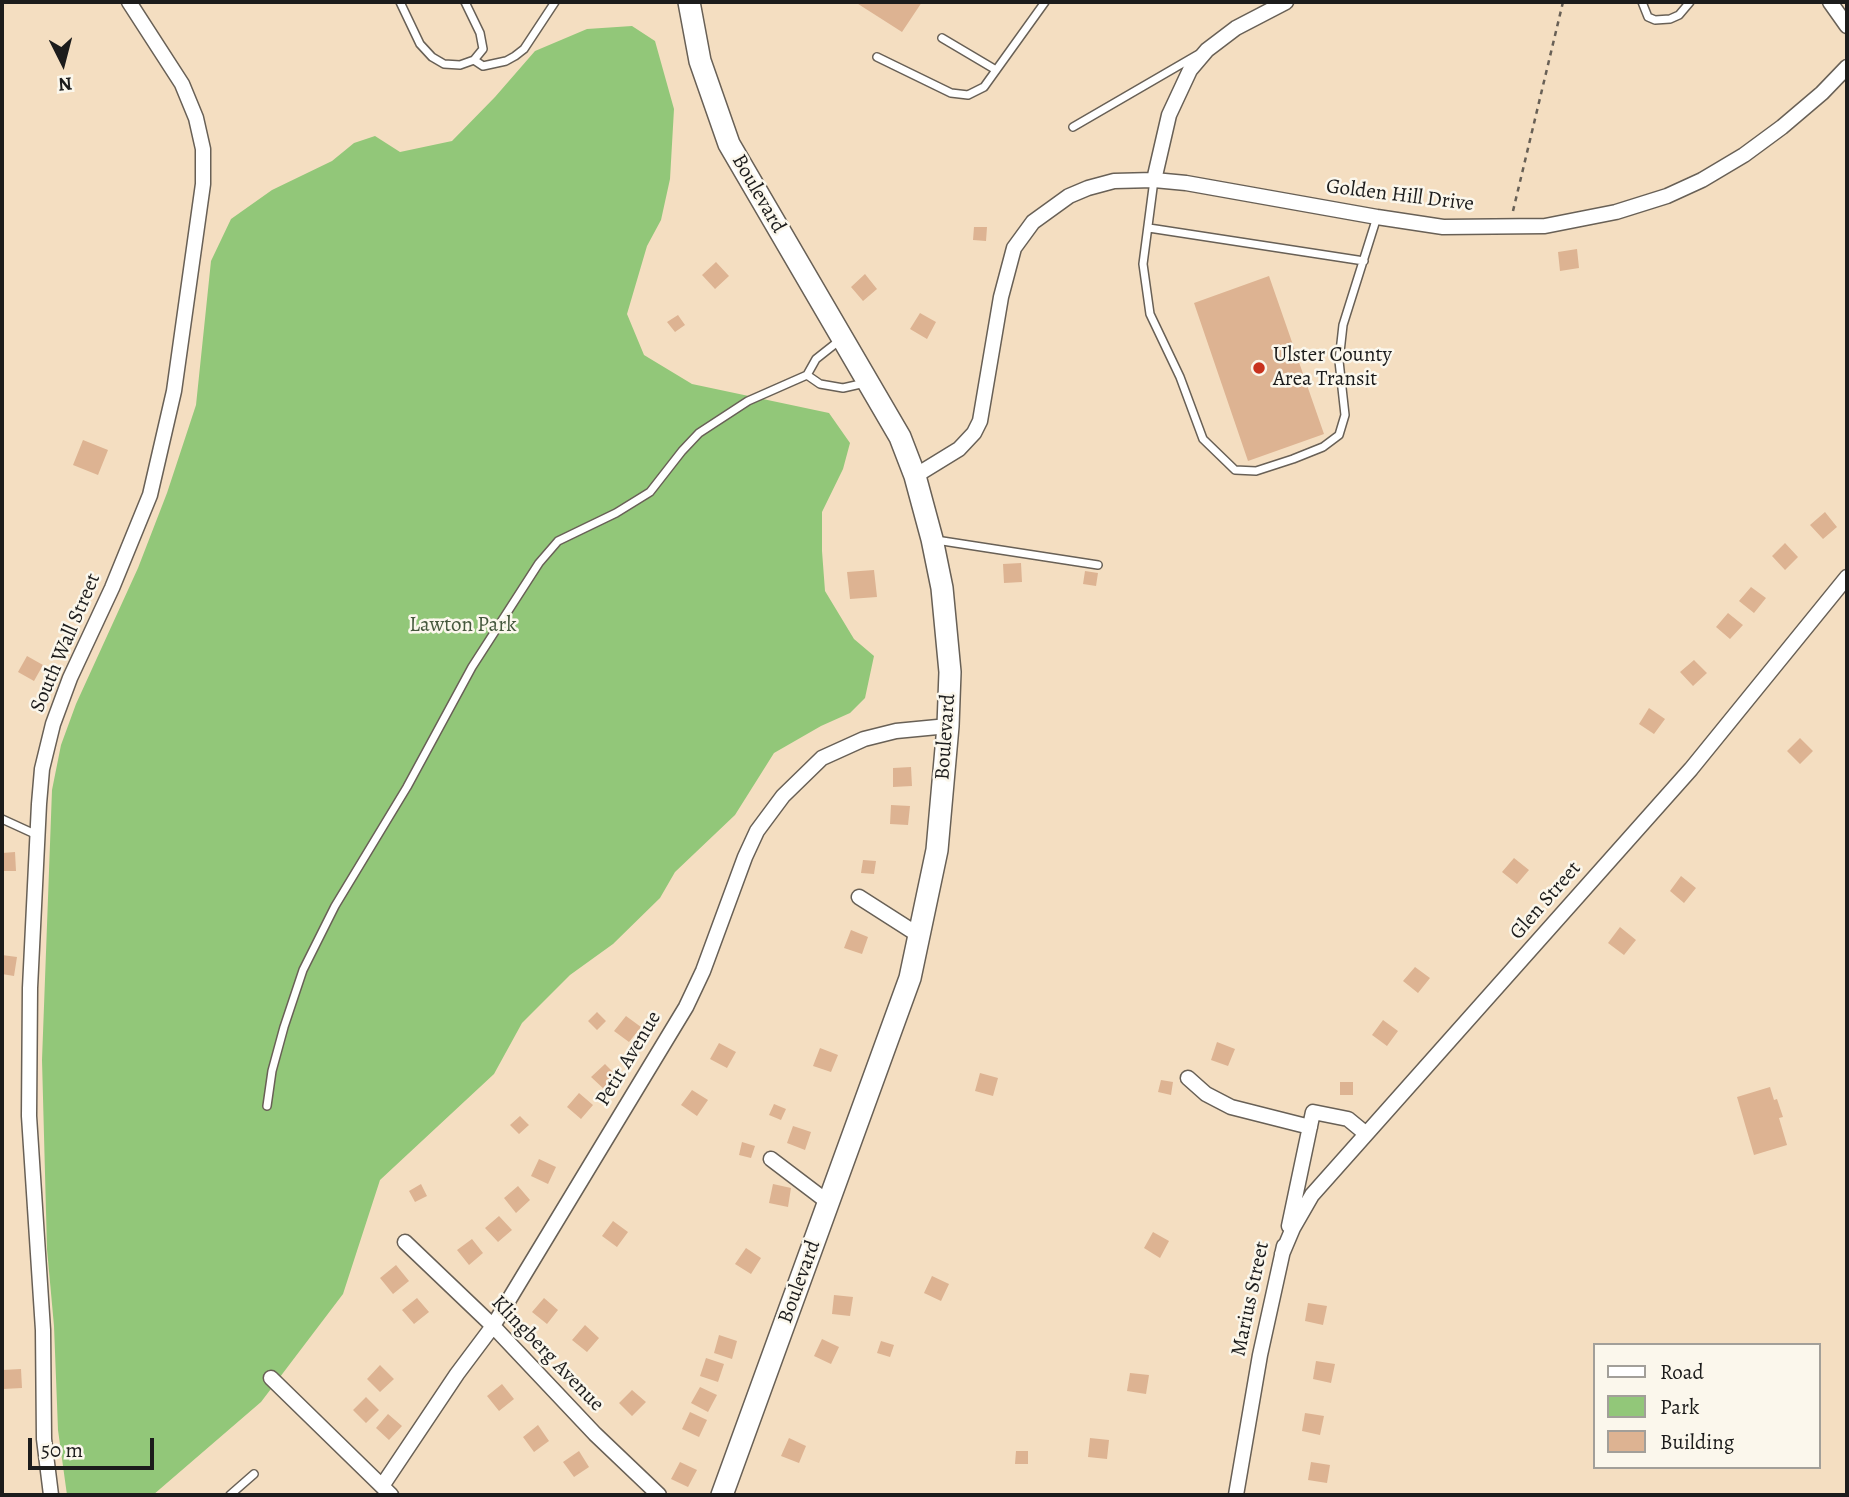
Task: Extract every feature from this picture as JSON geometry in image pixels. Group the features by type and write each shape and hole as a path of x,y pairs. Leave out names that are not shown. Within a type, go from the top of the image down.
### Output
{"main road":[{"name":"Boulevard","path":"689,2 700,61 729,144 900,437 915,476 932,540 942,588 950,673 937,850 909,978 722,1495"}],"street":[{"name":"South Wall Street","path":"51,1495 44,1439 43,1330 29,1116 30,988 43,769 53,724 70,678 112,588 150,495 174,391 203,184 203,149 196,118 182,84 129,2"},
{"path":"1154,180 1169,115 1190,70 1207,50 1236,28 1286,2"},
{"path":"1830,2 1847,26"},
{"name":"Golden Hill Drive","path":"915,476 960,449 974,433 980,421 1001,297 1014,248 1032,222 1069,196 1114,181 1154,180 1186,183 1377,218 1443,226 1545,226 1629,208 1667,196 1702,180 1744,155 1792,119 1847,67"},
{"name":"Glen Street","path":"1283,1254 1293,1228 1312,1195 1691,769 1847,577"},
{"name":"Petit Avenue","path":"387,1491 457,1374 493,1326 685,1007 703,971 745,857 758,831 783,796 822,758 864,739 896,731 948,726"},
{"path":"859,897 920,936"},
{"path":"1188,1078 1206,1094 1231,1107 1310,1127"},
{"name":"Marius Street","path":"1236,1495 1260,1355 1313,1112 1348,1119 1365,1133"},
{"path":"771,1159 829,1203"},
{"name":"Klingberg Avenue","path":"405,1242 493,1326 595,1434 659,1495"},
{"path":"271,1378 387,1491"}],"lane":[{"path":"400,2 419,44 444,64 460,65 474,60 483,48 480,33 465,2"},
{"path":"474,60 483,66 515,56 524,49 555,2"},
{"path":"877,57 951,93 968,95 984,87 1045,2"},
{"path":"1642,2 1648,17 1655,20 1679,15 1690,2"},
{"path":"942,38 996,70"},
{"path":"1073,127 1207,50"},
{"path":"1154,180 1143,264 1150,314 1180,377 1203,439 1235,470 1256,471 1293,459 1323,447 1339,435 1345,415 1339,361 1343,325 1377,218"},
{"path":"1149,228 1364,261"},
{"path":"267,1106 272,1071 303,970 335,906 407,787 472,667 540,563 558,541 616,513 650,492 681,451 699,433 748,401 807,374 816,359 843,338"},
{"path":"807,374 820,384 843,388 869,382"},
{"path":"932,540 1098,565"},
{"path":"2,819 37,835"},
{"path":"229,1495 254,1474"}],"path":[{"path":"1512,218 1563,2"}],"green space":[{"name":"Lawton Park","path":"632,26 655,41 674,109 670,179 661,220 647,246 627,314 644,355 692,384 829,413 850,443 843,469 822,512 822,551 825,591 854,639 874,656 865,698 850,713 774,753 735,815 675,872 660,898 613,944 570,975 522,1023 494,1074 380,1180 343,1294 261,1402 153,1495 67,1495 58,1430 54,1326 47,1249 42,1060 52,790 61,745 76,704 138,568 167,493 196,405 211,261 231,219 272,190 332,161 354,143 375,136 400,152 452,141 535,51 587,29"}],"building":[{"path":"855,2 922,2 902,32"},
{"path":"974,227 987,227 986,241 973,240"},
{"path":"1577,249 1579,268 1560,271 1558,252"},
{"path":"716,262 729,276 715,289 702,275"},
{"path":"865,274 877,289 863,301 851,287"},
{"name":"Ulster County Area Transit","path":"1269,276 1324,434 1248,461 1194,303"},
{"path":"920,313 936,322 927,339 910,329"},
{"path":"678,315 685,325 675,332 667,322"},
{"path":"83,440 108,450 98,475 73,465"},
{"path":"1825,512 1837,527 1823,539 1810,525"},
{"path":"1785,543 1798,557 1785,570 1772,556"},
{"path":"1021,563 1022,582 1004,583 1003,564"},
{"path":"874,570 877,597 850,599 847,572"},
{"path":"1085,571 1098,573 1096,586 1083,584"},
{"path":"1751,587 1766,598 1754,613 1739,601"},
{"path":"1728,613 1743,625 1730,639 1716,627"},
{"path":"27,656 43,665 34,681 18,672"},
{"path":"1694,660 1707,673 1693,686 1680,672"},
{"path":"1649,708 1665,719 1654,734 1639,724"},
{"path":"1800,738 1813,751 1800,764 1787,751"},
{"path":"911,767 912,786 893,787 893,768"},
{"path":"891,805 910,806 908,825 890,824"},
{"path":"15,852 16,871 2,871 2,853"},
{"path":"1514,858 1529,870 1517,884 1502,872"},
{"path":"863,860 876,861 874,874 861,873"},
{"path":"1681,876 1696,888 1684,903 1670,891"},
{"path":"1620,927 1636,940 1624,955 1608,943"},
{"path":"851,930 868,937 862,954 844,948"},
{"path":"2,955 17,957 14,976 2,974"},
{"path":"1415,967 1430,978 1418,993 1403,981"},
{"path":"597,1012 606,1021 597,1030 588,1021"},
{"path":"626,1016 641,1027 629,1042 614,1031"},
{"path":"1383,1020 1398,1031 1387,1046 1372,1035"},
{"path":"1217,1042 1235,1049 1228,1066 1211,1060"},
{"path":"719,1043 736,1052 727,1068 710,1059"},
{"path":"820,1048 838,1055 831,1072 813,1066"},
{"path":"605,1064 618,1077 605,1090 591,1077"},
{"path":"980,1073 998,1078 993,1096 975,1091"},
{"path":"1161,1080 1173,1082 1171,1095 1158,1092"},
{"path":"1340,1082 1353,1082 1353,1095 1340,1095"},
{"path":"1770,1087 1783,1117 1779,1118 1787,1145 1754,1155 1737,1097"},
{"path":"692,1090 708,1100 697,1116 681,1105"},
{"path":"579,1093 593,1105 581,1119 567,1107"},
{"path":"774,1104 786,1109 781,1120 769,1115"},
{"path":"520,1116 529,1125 519,1134 510,1125"},
{"path":"793,1126 811,1132 805,1150 787,1143"},
{"path":"742,1142 755,1146 751,1158 739,1155"},
{"path":"539,1159 556,1167 548,1184 531,1176"},
{"path":"421,1184 427,1196 415,1202 409,1191"},
{"path":"773,1184 791,1188 788,1207 769,1203"},
{"path":"518,1186 530,1200 516,1213 504,1198"},
{"path":"499,1216 512,1230 498,1242 485,1228"},
{"path":"613,1221 628,1232 617,1247 602,1236"},
{"path":"1153,1232 1169,1241 1160,1258 1144,1248"},
{"path":"472,1239 483,1253 469,1265 457,1250"},
{"path":"746,1248 761,1258 751,1274 735,1264"},
{"path":"396,1265 409,1281 393,1294 380,1278"},
{"path":"932,1276 949,1284 941,1301 924,1293"},
{"path":"834,1295 853,1297 850,1316 832,1314"},
{"path":"417,1298 429,1312 414,1324 402,1310"},
{"path":"544,1298 558,1310 547,1324 532,1312"},
{"path":"1308,1303 1327,1306 1323,1325 1305,1321"},
{"path":"585,1325 599,1338 587,1352 572,1340"},
{"path":"719,1335 737,1341 732,1359 714,1353"},
{"path":"822,1339 839,1347 831,1364 814,1356"},
{"path":"881,1341 894,1345 890,1357 877,1353"},
{"path":"706,1358 724,1364 718,1382 700,1376"},
{"path":"1316,1361 1335,1364 1331,1383 1313,1379"},
{"path":"380,1365 394,1379 380,1392 367,1379"},
{"path":"21,1369 22,1388 3,1389 2,1370"},
{"path":"1130,1373 1149,1375 1146,1394 1127,1391"},
{"path":"502,1384 514,1399 499,1411 487,1396"},
{"path":"700,1387 717,1395 708,1412 691,1403"},
{"path":"632,1390 646,1402 632,1416 619,1403"},
{"path":"366,1397 379,1410 366,1423 353,1410"},
{"path":"690,1412 707,1420 699,1437 682,1429"},
{"path":"1305,1413 1324,1416 1320,1435 1302,1431"},
{"path":"388,1414 402,1426 389,1440 376,1428"},
{"path":"538,1425 549,1441 534,1452 523,1437"},
{"path":"789,1438 806,1446 799,1463 781,1456"},
{"path":"1090,1438 1109,1440 1107,1459 1088,1457"},
{"path":"579,1451 589,1467 574,1477 563,1462"},
{"path":"1016,1451 1028,1451 1028,1464 1015,1464"},
{"path":"680,1462 697,1470 688,1487 671,1479"},
{"path":"1311,1462 1330,1465 1327,1483 1308,1480"}],"place":[{"name":"Ulster County Area Transit","path":"1259,368"}]}
